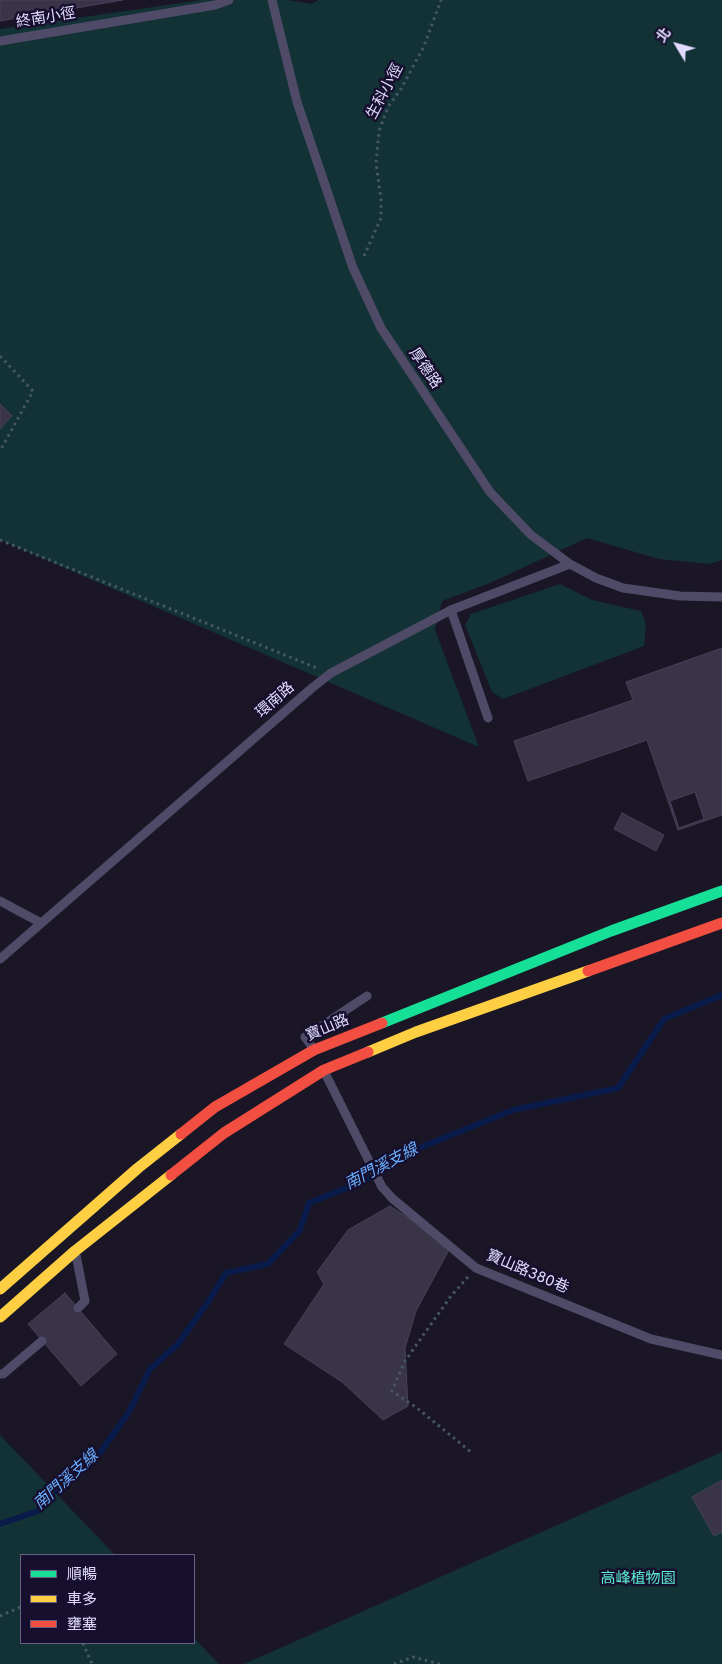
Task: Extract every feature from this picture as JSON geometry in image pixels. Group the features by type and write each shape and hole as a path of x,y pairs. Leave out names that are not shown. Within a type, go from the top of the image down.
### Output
{"street":[{"name":"寶山路","path":"0,1289 138,1168 215,1107 314,1050 611,931 722,891"},
{"path":"0,1316 75,1251 224,1133 324,1070 416,1032 722,923"},
{"path":"314,1050 324,1070"}],"lane":[{"name":"終南小徑","path":"0,41 215,5 229,0"},
{"name":"厚德路","path":"272,0 297,102 353,268 381,328 490,492 531,535 570,564 596,578 623,588 680,596 722,597"},
{"name":"環南路","path":"0,959 331,673 450,610 570,564"},
{"path":"450,610 488,718"},
{"path":"0,901 41,923"},
{"path":"314,1050 305,1037 367,996"},
{"name":"寶山路380巷","path":"324,1070 382,1187 393,1199 476,1268 651,1340 722,1355"},
{"path":"75,1251 85,1302 78,1308"},
{"path":"0,1374 3,1374 42,1341"}],"path":[{"name":"生科小徑","path":"363,257 381,218 376,163 379,131 388,106 401,89 424,46 441,0"},
{"path":"0,356 33,391 0,451"},
{"path":"0,540 331,673"},
{"path":"471,1452 417,1408 392,1391 405,1361 451,1296 476,1268"},
{"path":"0,1616 20,1607"},
{"path":"83,1644 92,1664"},
{"path":"394,1664 413,1656 440,1664"}],"green space":[{"path":"202,0 288,0 312,4 318,0 722,0 722,560 709,564 659,559 587,538 490,583 442,601 435,630 479,747 0,540 0,29"},
{"path":"560,584 592,600 641,611 646,624 644,646 503,699 492,692 465,625 471,614"},
{"path":"0,1435 114,1554 20,1554 20,1644 195,1644 195,1639 219,1664 0,1664"},
{"name":"高峰植物園","path":"722,1452 722,1664 244,1664"}],"building":[{"path":"0,0 123,0 0,21"},
{"path":"0,404 12,416 0,429"},
{"path":"722,648 722,815 678,830 647,740 528,781 514,741 633,700 626,682"},
{"path":"695,792 704,819 679,828 670,801"},
{"path":"622,813 664,835 656,851 614,829"},
{"path":"390,1206 451,1246 416,1311 405,1348 408,1406 383,1420 342,1382 284,1344 324,1284 317,1272 348,1230"},
{"path":"65,1293 117,1354 81,1386 28,1324"},
{"path":"722,1480 722,1532 714,1536 692,1497"}],"waterway":[{"name":"南門溪支線","path":"0,1524 38,1511 62,1482 97,1457 129,1412 150,1369 178,1344 226,1273 268,1264 300,1230 309,1203 364,1181 414,1150 513,1110 618,1088 664,1019 722,995"}],"traffic: fast":[{"path":"382,1023 611,931 722,891"}],"traffic: slow":[{"path":"368,1052 416,1032 588,971"},
{"path":"0,1289 138,1168 181,1134"},
{"path":"0,1317 75,1251 171,1175"}],"traffic: jam":[{"path":"588,971 722,923"},
{"path":"181,1134 215,1107 314,1050 382,1023"},
{"path":"171,1175 224,1133 324,1070 368,1052"}]}
